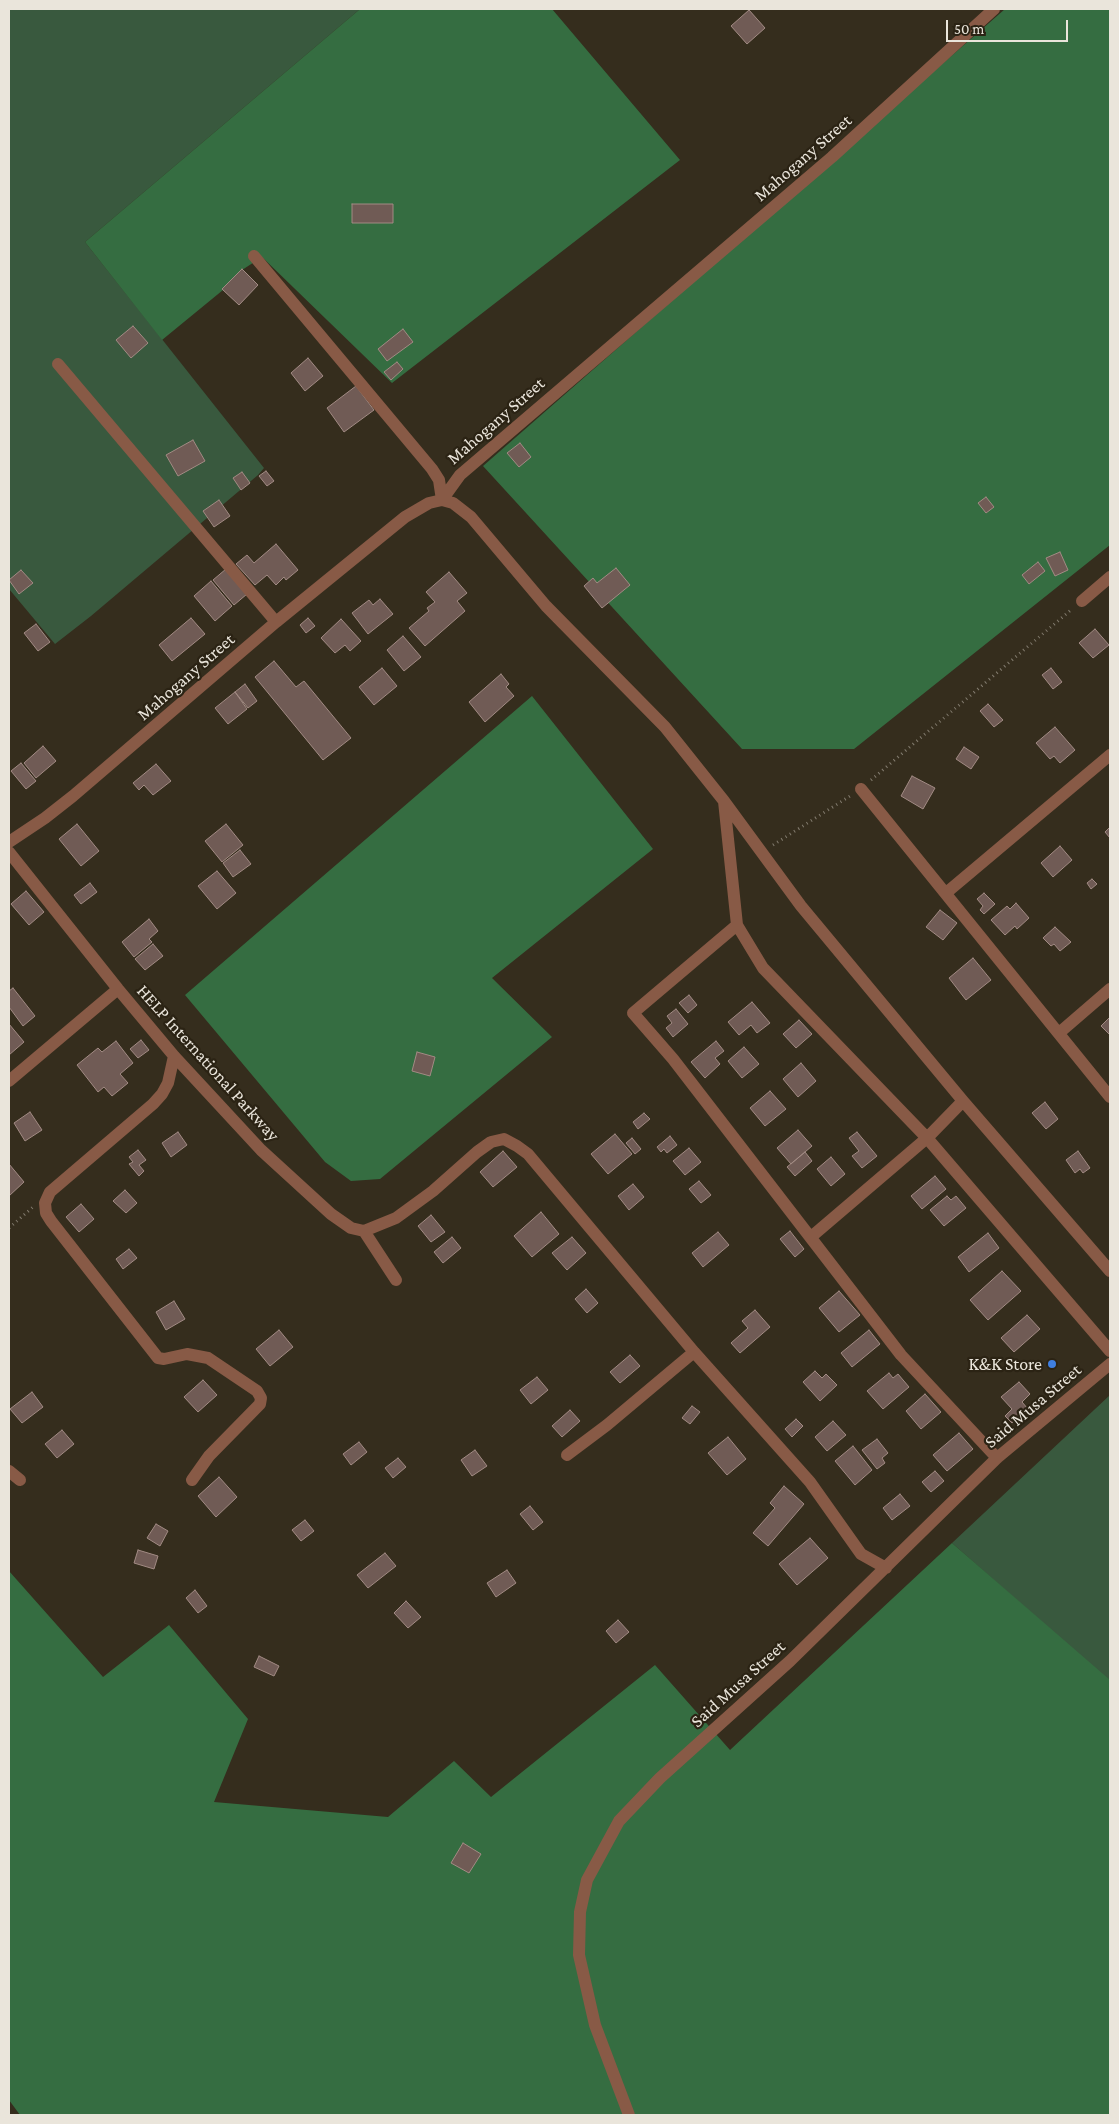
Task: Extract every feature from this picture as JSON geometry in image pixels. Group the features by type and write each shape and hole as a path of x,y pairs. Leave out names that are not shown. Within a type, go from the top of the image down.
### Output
{"street":[{"name":"Mahogany Street","path":"9,842 72,796 276,622 405,517 429,502 442,500 460,475 832,157 994,9"},
{"path":"254,256 432,469 439,480 442,500 453,503 471,517 546,606 665,728 763,852 801,906 963,1101 1110,1271"},
{"path":"58,364 276,622"},
{"path":"1082,601 1110,577"},
{"path":"946,893 1110,755"},
{"path":"861,789 1110,1097"},
{"path":"724,801 737,925 763,968 927,1138 1110,1351"},
{"name":"HELP International Parkway","path":"9,852 118,990 174,1056 261,1150 332,1214 351,1228 364,1231"},
{"path":"737,925 633,1013 673,1059 901,1355 997,1458"},
{"path":"1058,1033 1110,989"},
{"path":"9,1081 118,990"},
{"path":"174,1056 168,1083 153,1104 50,1192 45,1204 46,1213 51,1221 158,1358 164,1359 187,1354 208,1358 257,1391 261,1398 260,1404 209,1456 192,1480"},
{"path":"810,1237 927,1138 963,1101"},
{"path":"396,1280 364,1231 396,1218 433,1192 477,1152 491,1142 504,1139 517,1146 528,1154 694,1352 810,1482 861,1554 886,1568"},
{"path":"567,1455 607,1425 694,1352"},
{"name":"Said Musa Street","path":"629,2115 595,2025 579,1955 580,1912 587,1880 619,1821 660,1778 790,1661 997,1458 1110,1364"},
{"path":"9,1471 20,1480"}],"path":[{"path":"763,852 861,789 1082,601"},
{"path":"9,1228 50,1192"}],"green space":[{"path":"9,9 360,9 85,242 264,468 91,616 55,644 9,589"},
{"path":"360,9 552,9 680,160 392,383 262,257 242,270 223,290 162,340 85,242"},
{"path":"1005,9 1110,9 1110,545 854,749 742,749 483,466"},
{"path":"532,696 653,849 492,978 552,1037 380,1179 351,1181 325,1162 185,995"},
{"path":"1110,1395 1110,1682 952,1543"},
{"path":"952,1543 1110,1680 1110,2115 20,2115 9,2100 9,1571 103,1677 169,1625 248,1719 214,1802 388,1817 454,1761 491,1797 655,1665 730,1750"}],"building":[{"path":"749,10 765,28 747,44 731,26"},
{"path":"352,204 393,204 393,223 352,223"},
{"path":"242,269 258,285 239,305 222,289"},
{"path":"133,326 148,343 131,358 116,340"},
{"path":"403,329 413,342 387,361 378,349"},
{"path":"308,358 323,376 305,391 291,373"},
{"path":"397,362 403,369 391,380 384,372"},
{"path":"356,386 374,410 344,432 327,408"},
{"path":"193,440 205,461 178,476 166,455"},
{"path":"520,443 531,457 519,467 507,453"},
{"path":"266,471 274,481 267,486 259,476"},
{"path":"242,472 250,483 241,490 233,478"},
{"path":"986,497 994,507 986,513 978,503"},
{"path":"219,500 230,516 214,527 203,511"},
{"path":"276,544 298,570 286,580 284,577 276,585 267,575 255,585 236,564 247,555 254,563"},
{"path":"1060,552 1068,570 1055,576 1046,558"},
{"path":"1038,562 1045,571 1029,584 1022,575"},
{"path":"616,568 630,585 602,608 584,586 593,578 597,583"},
{"path":"226,569 247,594 234,605 213,580"},
{"path":"21,570 33,583 19,594 9,580"},
{"path":"449,572 467,593 457,601 465,611 425,646 409,628 429,611 427,608 435,602 426,592"},
{"path":"211,581 232,606 215,621 194,596"},
{"path":"380,599 393,614 368,634 352,613 369,600 373,605"},
{"path":"191,618 205,634 172,661 159,645"},
{"path":"308,618 315,626 306,633 300,625"},
{"path":"341,619 361,641 350,651 345,645 335,653 321,638"},
{"path":"36,624 50,642 38,651 24,633"},
{"path":"1095,629 1109,645 1093,658 1079,643"},
{"path":"403,636 421,657 404,671 387,650"},
{"path":"274,661 296,687 304,681 351,738 323,760 255,677"},
{"path":"382,668 397,686 374,705 359,687"},
{"path":"1051,668 1062,682 1053,689 1042,675"},
{"path":"501,674 509,684 506,687 514,696 485,722 469,702"},
{"path":"245,684 257,701 248,708 235,692"},
{"path":"235,692 247,709 228,724 215,708"},
{"path":"988,704 1003,720 994,727 980,711"},
{"path":"1055,727 1075,750 1060,763 1054,756 1050,759 1036,743"},
{"path":"43,746 56,761 36,778 24,763"},
{"path":"964,747 979,757 971,769 956,759"},
{"path":"21,763 36,781 26,789 11,771"},
{"path":"156,764 171,781 153,795 144,785 139,790 133,783"},
{"path":"912,776 935,788 923,809 901,796"},
{"path":"77,824 99,851 81,866 59,839"},
{"path":"226,824 243,845 222,862 205,841"},
{"path":"1110,827 1110,838 1105,832"},
{"path":"1060,846 1072,860 1053,877 1041,863"},
{"path":"240,850 251,864 233,877 223,863"},
{"path":"217,871 236,893 217,909 198,886"},
{"path":"1092,879 1097,884 1091,889 1087,883"},
{"path":"90,883 97,892 81,904 74,895"},
{"path":"26,891 44,912 29,925 11,904"},
{"path":"984,893 995,904 984,914 980,910 983,906 977,899"},
{"path":"1016,903 1029,918 1017,929 1015,926 1005,935 991,920 1007,906 1010,909"},
{"path":"940,910 957,923 943,940 926,927"},
{"path":"149,919 158,931 149,939 152,942 134,957 122,942"},
{"path":"1055,927 1071,942 1060,951 1054,944 1051,946 1043,938"},
{"path":"153,944 163,956 145,970 135,959"},
{"path":"973,958 991,980 966,1000 949,978"},
{"path":"13,988 35,1016 23,1026 9,1007 9,991"},
{"path":"689,995 697,1005 688,1013 679,1003"},
{"path":"752,1002 770,1023 757,1033 751,1025 739,1035 728,1022"},
{"path":"676,1009 688,1024 673,1037 666,1028 672,1023 667,1016"},
{"path":"1110,1017 1110,1035 1101,1026"},
{"path":"799,1020 812,1034 796,1048 783,1034"},
{"path":"9,1024 24,1042 9,1055"},
{"path":"141,1040 149,1050 138,1058 130,1049"},
{"path":"116,1041 133,1063 120,1074 128,1083 112,1096 104,1087 98,1092 77,1065 98,1048 102,1052"},
{"path":"716,1041 724,1051 715,1058 720,1064 705,1078 691,1062"},
{"path":"744,1047 759,1064 742,1078 728,1061"},
{"path":"417,1052 435,1057 430,1076 412,1071"},
{"path":"801,1063 816,1081 798,1097 783,1079"},
{"path":"770,1091 786,1109 765,1126 750,1108"},
{"path":"1045,1102 1058,1119 1046,1129 1032,1113"},
{"path":"30,1112 42,1130 25,1141 14,1123"},
{"path":"644,1113 650,1119 638,1129 633,1122"},
{"path":"798,1130 812,1146 791,1164 777,1148"},
{"path":"178,1132 187,1145 171,1157 162,1143"},
{"path":"857,1132 877,1156 862,1168 852,1156 859,1151 849,1138"},
{"path":"615,1134 632,1154 608,1174 591,1154"},
{"path":"670,1136 677,1145 667,1153 664,1149 661,1152 657,1147"},
{"path":"632,1138 641,1149 635,1154 626,1143"},
{"path":"689,1148 701,1162 685,1175 673,1161"},
{"path":"138,1150 146,1160 139,1165 144,1171 139,1176 129,1164 133,1162 129,1157"},
{"path":"503,1151 517,1167 493,1187 480,1172"},
{"path":"1078,1151 1090,1168 1083,1173 1080,1169 1075,1173 1066,1160"},
{"path":"805,1152 812,1161 795,1176 787,1167"},
{"path":"831,1157 845,1174 831,1186 817,1169"},
{"path":"9,1164 24,1182 9,1196"},
{"path":"935,1176 946,1189 922,1209 911,1196"},
{"path":"699,1181 711,1195 701,1203 689,1189"},
{"path":"633,1184 644,1197 629,1210 618,1196"},
{"path":"125,1190 137,1203 126,1213 113,1201"},
{"path":"947,1196 951,1200 956,1196 966,1208 944,1226 930,1210"},
{"path":"81,1204 94,1219 79,1232 66,1217"},
{"path":"541,1212 559,1234 532,1257 514,1236"},
{"path":"431,1215 445,1232 431,1242 418,1226"},
{"path":"790,1231 804,1249 795,1257 780,1239"},
{"path":"718,1232 729,1245 703,1267 692,1253"},
{"path":"988,1233 999,1248 969,1272 958,1257"},
{"path":"452,1237 461,1248 443,1263 434,1252"},
{"path":"572,1237 586,1253 567,1270 552,1253"},
{"path":"129,1249 137,1258 123,1269 116,1259"},
{"path":"1002,1271 1021,1291 988,1320 970,1300"},
{"path":"586,1289 598,1303 587,1313 575,1299"},
{"path":"839,1291 860,1315 839,1332 819,1308"},
{"path":"174,1301 185,1319 166,1330 156,1312"},
{"path":"755,1310 770,1327 740,1353 731,1343 748,1328 742,1321"},
{"path":"1027,1315 1040,1329 1014,1352 1001,1338"},
{"path":"279,1330 293,1347 270,1366 256,1349"},
{"path":"869,1330 880,1344 852,1367 841,1353"},
{"path":"630,1355 640,1366 620,1383 610,1372"},
{"path":"815,1371 822,1378 826,1374 837,1385 820,1401 803,1382"},
{"path":"889,1373 893,1378 898,1374 909,1387 883,1409 867,1391"},
{"path":"537,1377 548,1390 531,1404 520,1390"},
{"path":"203,1380 217,1395 198,1412 184,1397"},
{"path":"1019,1382 1030,1394 1022,1402 1028,1409 1012,1423 1005,1416 1012,1409 1001,1397"},
{"path":"32,1392 43,1407 22,1423 10,1409"},
{"path":"925,1394 941,1412 921,1429 906,1411"},
{"path":"692,1406 700,1412 690,1424 682,1418"},
{"path":"570,1410 580,1421 562,1437 552,1426"},
{"path":"796,1419 803,1426 792,1437 785,1429"},
{"path":"833,1421 846,1435 827,1451 815,1437"},
{"path":"62,1430 74,1444 57,1458 45,1444"},
{"path":"959,1433 973,1449 947,1471 933,1455"},
{"path":"728,1437 746,1459 727,1475 708,1453"},
{"path":"877,1439 888,1453 882,1458 885,1463 877,1469 862,1450"},
{"path":"359,1442 367,1452 351,1465 343,1454"},
{"path":"853,1446 872,1470 855,1485 835,1461"},
{"path":"475,1450 487,1466 472,1476 461,1460"},
{"path":"398,1458 406,1467 393,1478 385,1468"},
{"path":"935,1471 944,1481 931,1492 922,1482"},
{"path":"219,1477 237,1497 216,1517 198,1496"},
{"path":"784,1486 804,1504 768,1546 753,1533 775,1508 770,1503"},
{"path":"900,1494 910,1506 892,1520 883,1508"},
{"path":"530,1506 543,1522 533,1530 520,1514"},
{"path":"305,1520 314,1531 301,1541 292,1530"},
{"path":"156,1524 168,1531 160,1546 147,1538"},
{"path":"810,1538 828,1558 797,1585 779,1564"},
{"path":"138,1550 158,1556 154,1569 134,1563"},
{"path":"385,1553 396,1566 368,1588 357,1575"},
{"path":"507,1570 516,1583 496,1597 487,1583"},
{"path":"195,1590 207,1606 198,1613 186,1598"},
{"path":"406,1601 421,1617 408,1628 394,1613"},
{"path":"618,1620 629,1632 616,1643 606,1631"},
{"path":"259,1656 279,1666 274,1676 254,1667"},
{"path":"463,1843 481,1854 469,1873 451,1863"}],"place":[{"name":"K&K Store","path":"1052,1364"}]}
